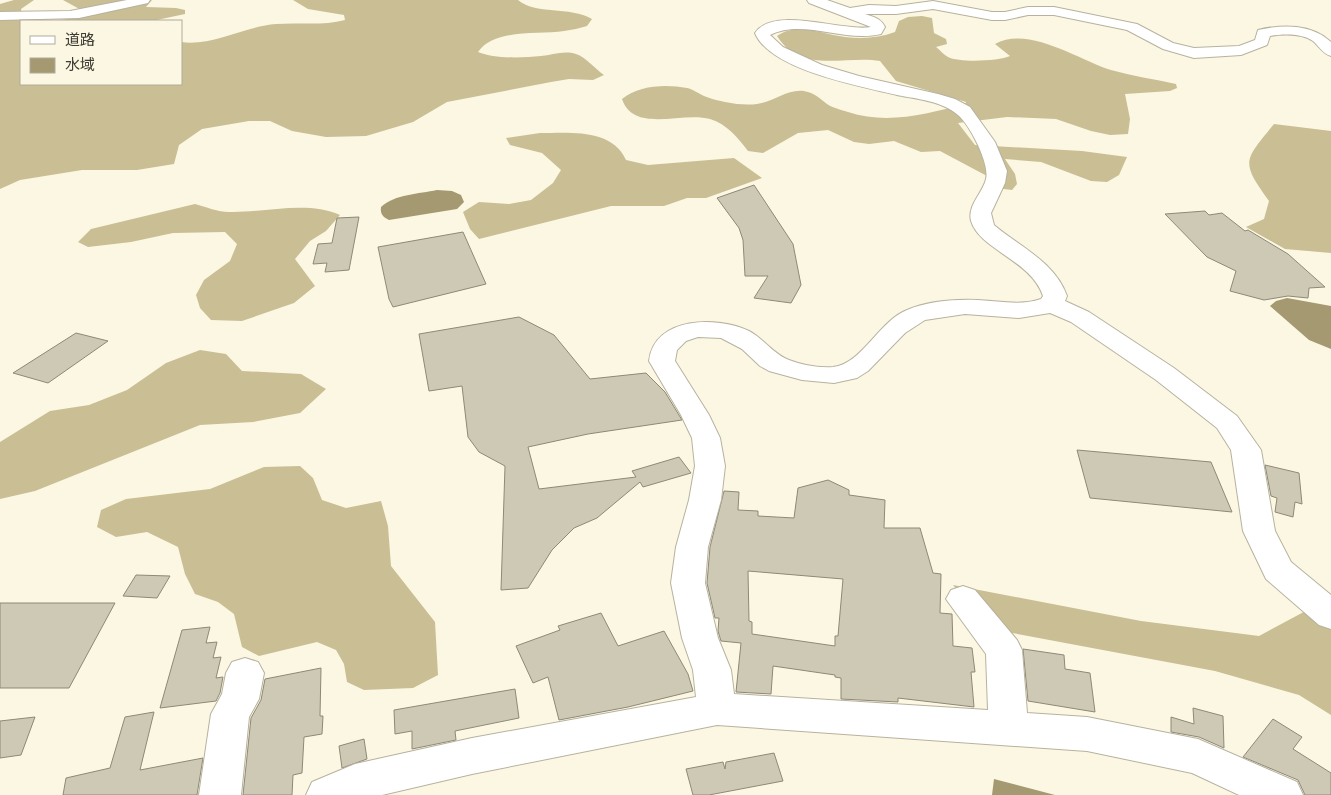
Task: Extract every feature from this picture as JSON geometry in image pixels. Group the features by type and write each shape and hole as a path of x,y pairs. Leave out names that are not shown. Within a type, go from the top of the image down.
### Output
{"street":[{"path":"0,16 21,14 71,15 100,11 143,0"},
{"path":"814,0 876,23 878,27 876,31 854,34 790,24 768,28 762,33 764,40 778,51 804,64 831,74 925,96 964,111 972,121 997,167 998,177 994,188 984,202 980,214 984,226 1005,246 1040,271 1053,285 1055,296 1051,304"},
{"path":"848,13 869,9 896,10 933,5 992,16 1005,16 1028,11 1054,11 1117,23 1132,28 1168,46 1194,53 1225,51 1254,46 1262,42 1263,33 1281,30 1312,35 1320,39 1331,51"},
{"path":"717,710 712,670 700,638 688,584 692,547 705,500 710,466 706,438 662,361 664,348 676,336 694,330 715,329 737,335 755,345 770,361 790,369 836,375 858,367 900,326 913,316 934,310 966,307 1026,312 1051,304 1080,318 1165,374 1227,422 1246,450 1259,531 1278,570 1331,615"},
{"path":"963,599 1004,650 1008,729"},
{"path":"220,795 230,714 240,699 245,673"},
{"path":"327,795 354,783 472,756 717,710 1087,734 1198,757 1282,795"}],"shaded area":[{"path":"14,0 34,0 21,9 22,17 36,20 20,20 20,85 182,85 182,42 204,42 253,28 276,24 320,23 345,20 344,15 308,9 293,0 518,0 525,5 574,13 592,19 587,26 573,30 518,34 495,39 478,52 500,57 572,53 583,58 604,75 593,80 569,79 447,102 413,122 366,136 326,137 292,131 270,121 249,121 202,129 179,145 174,164 137,170 82,170 20,180 0,189 0,4"},
{"path":"63,0 152,0 146,7 185,10 185,14 157,20 59,20 81,17 83,11"},
{"path":"922,16 932,18 934,33 946,39 947,44 936,47 946,56 954,59 979,61 1005,58 1010,56 995,44 1008,39 1023,39 1053,46 1111,70 1176,84 1177,88 1170,91 1125,94 1130,119 1128,134 1110,135 1091,131 1056,119 1007,117 958,123 975,145 1082,151 1127,157 1119,175 1107,182 1091,181 1041,162 1005,159 1015,174 1017,184 1012,190 987,187 987,176 940,151 921,152 894,141 869,144 854,142 828,130 798,133 763,153 748,151 732,132 716,121 699,117 648,119 637,116 628,110 622,99 644,88 662,86 687,88 716,100 744,104 763,103 791,92 804,91 814,94 835,108 877,118 907,117 965,104 966,102 896,81 880,61 814,60 793,53 777,36 785,32 801,29 845,37 877,37 895,32 899,21 908,17"},
{"path":"1274,124 1331,131 1331,253 1285,249 1246,227 1264,219 1269,201 1253,177 1249,161 1256,146"},
{"path":"540,133 576,133 600,137 611,142 626,160 648,165 734,158 762,178 706,198 687,198 664,206 611,206 479,239 470,229 463,212 479,202 509,204 531,200 553,183 561,170 542,153 510,145 506,138"},
{"path":"195,204 225,212 313,208 340,215 326,231 310,241 295,259 315,286 294,303 242,321 211,320 200,308 196,295 204,280 230,261 237,244 225,232 173,233 131,242 88,247 78,242 91,229"},
{"path":"200,350 226,354 242,371 301,374 326,389 300,413 253,422 200,425 35,491 0,499 0,442 50,411 89,405 127,390 166,363"},
{"path":"300,466 313,478 322,500 346,508 381,501 388,526 391,566 435,622 438,675 413,688 364,690 347,682 344,664 336,650 317,642 259,656 242,647 234,614 218,602 195,594 185,574 178,547 147,532 116,537 97,527 101,510 126,499 210,489 264,467"},
{"path":"953,585 1141,621 1259,636 1328,599 1331,601 1331,715 1299,695 1215,671 1007,632 977,614"}],"water":[{"path":"437,190 452,191 461,195 464,202 457,209 389,220 382,213 381,207 393,199"},
{"path":"1287,298 1331,306 1331,349 1309,340 1270,306 1276,301"},
{"path":"994,779 1055,795 992,795"}],"building":[{"path":"754,185 793,244 801,285 791,303 754,298 768,276 745,276 743,240 739,228 717,198"},
{"path":"1205,211 1209,215 1222,213 1245,231 1248,230 1288,254 1325,287 1309,288 1308,298 1288,296 1264,300 1230,291 1236,271 1207,257 1165,214"},
{"path":"359,217 349,270 325,272 327,263 313,264 318,244 332,243 337,218"},
{"path":"463,232 486,284 393,307 389,299 378,247"},
{"path":"519,317 554,335 590,379 646,373 665,392 682,420 588,434 528,447 539,489 636,477 632,471 679,457 691,473 643,487 640,482 597,518 574,528 552,550 528,588 501,590 505,466 479,452 468,437 462,386 429,391 419,334"},
{"path":"76,333 108,341 48,383 13,373"},
{"path":"1077,450 1211,462 1232,512 1090,498"},
{"path":"1265,465 1299,473 1302,504 1295,502 1293,517 1275,512 1277,498 1271,496"},
{"path":"828,480 849,490 849,495 885,500 884,528 920,528 933,573 941,574 940,613 952,614 953,646 972,648 975,672 971,672 974,707 898,698 898,702 841,699 841,678 835,677 835,675 773,666 771,694 736,692 741,643 721,641 718,631 719,618 715,618 707,583 710,547 724,491 739,492 738,510 758,511 758,516 794,518 798,488","holes":["748,571 843,579 838,636 835,636 835,646 752,634 752,622 749,621"]},
{"path":"136,575 170,576 157,598 123,596"},
{"path":"0,603 115,603 69,688 0,688"},
{"path":"601,613 618,646 664,631 688,674 693,691 628,707 559,720 548,677 533,683 516,646 560,630 558,626"},
{"path":"210,627 206,643 217,642 213,658 221,657 216,678 223,677 220,693 216,701 160,708 182,630"},
{"path":"1023,649 1064,655 1065,669 1090,673 1095,712 1028,701"},
{"path":"321,668 320,716 323,716 322,734 304,737 302,773 293,775 292,795 243,795 251,718 261,700 265,679"},
{"path":"515,689 519,718 455,731 456,740 412,749 412,731 395,734 394,710"},
{"path":"1193,708 1223,716 1224,748 1199,737 1171,732 1171,717 1194,724"},
{"path":"154,712 140,770 203,758 197,795 63,795 66,778 110,768 125,717"},
{"path":"35,717 21,755 0,758 0,721"},
{"path":"1273,719 1302,737 1293,749 1331,773 1331,795 1305,795 1298,780 1243,757"},
{"path":"364,739 367,759 342,768 339,746"},
{"path":"774,753 783,781 709,795 693,795 686,769 723,762 725,769 726,762"}]}
